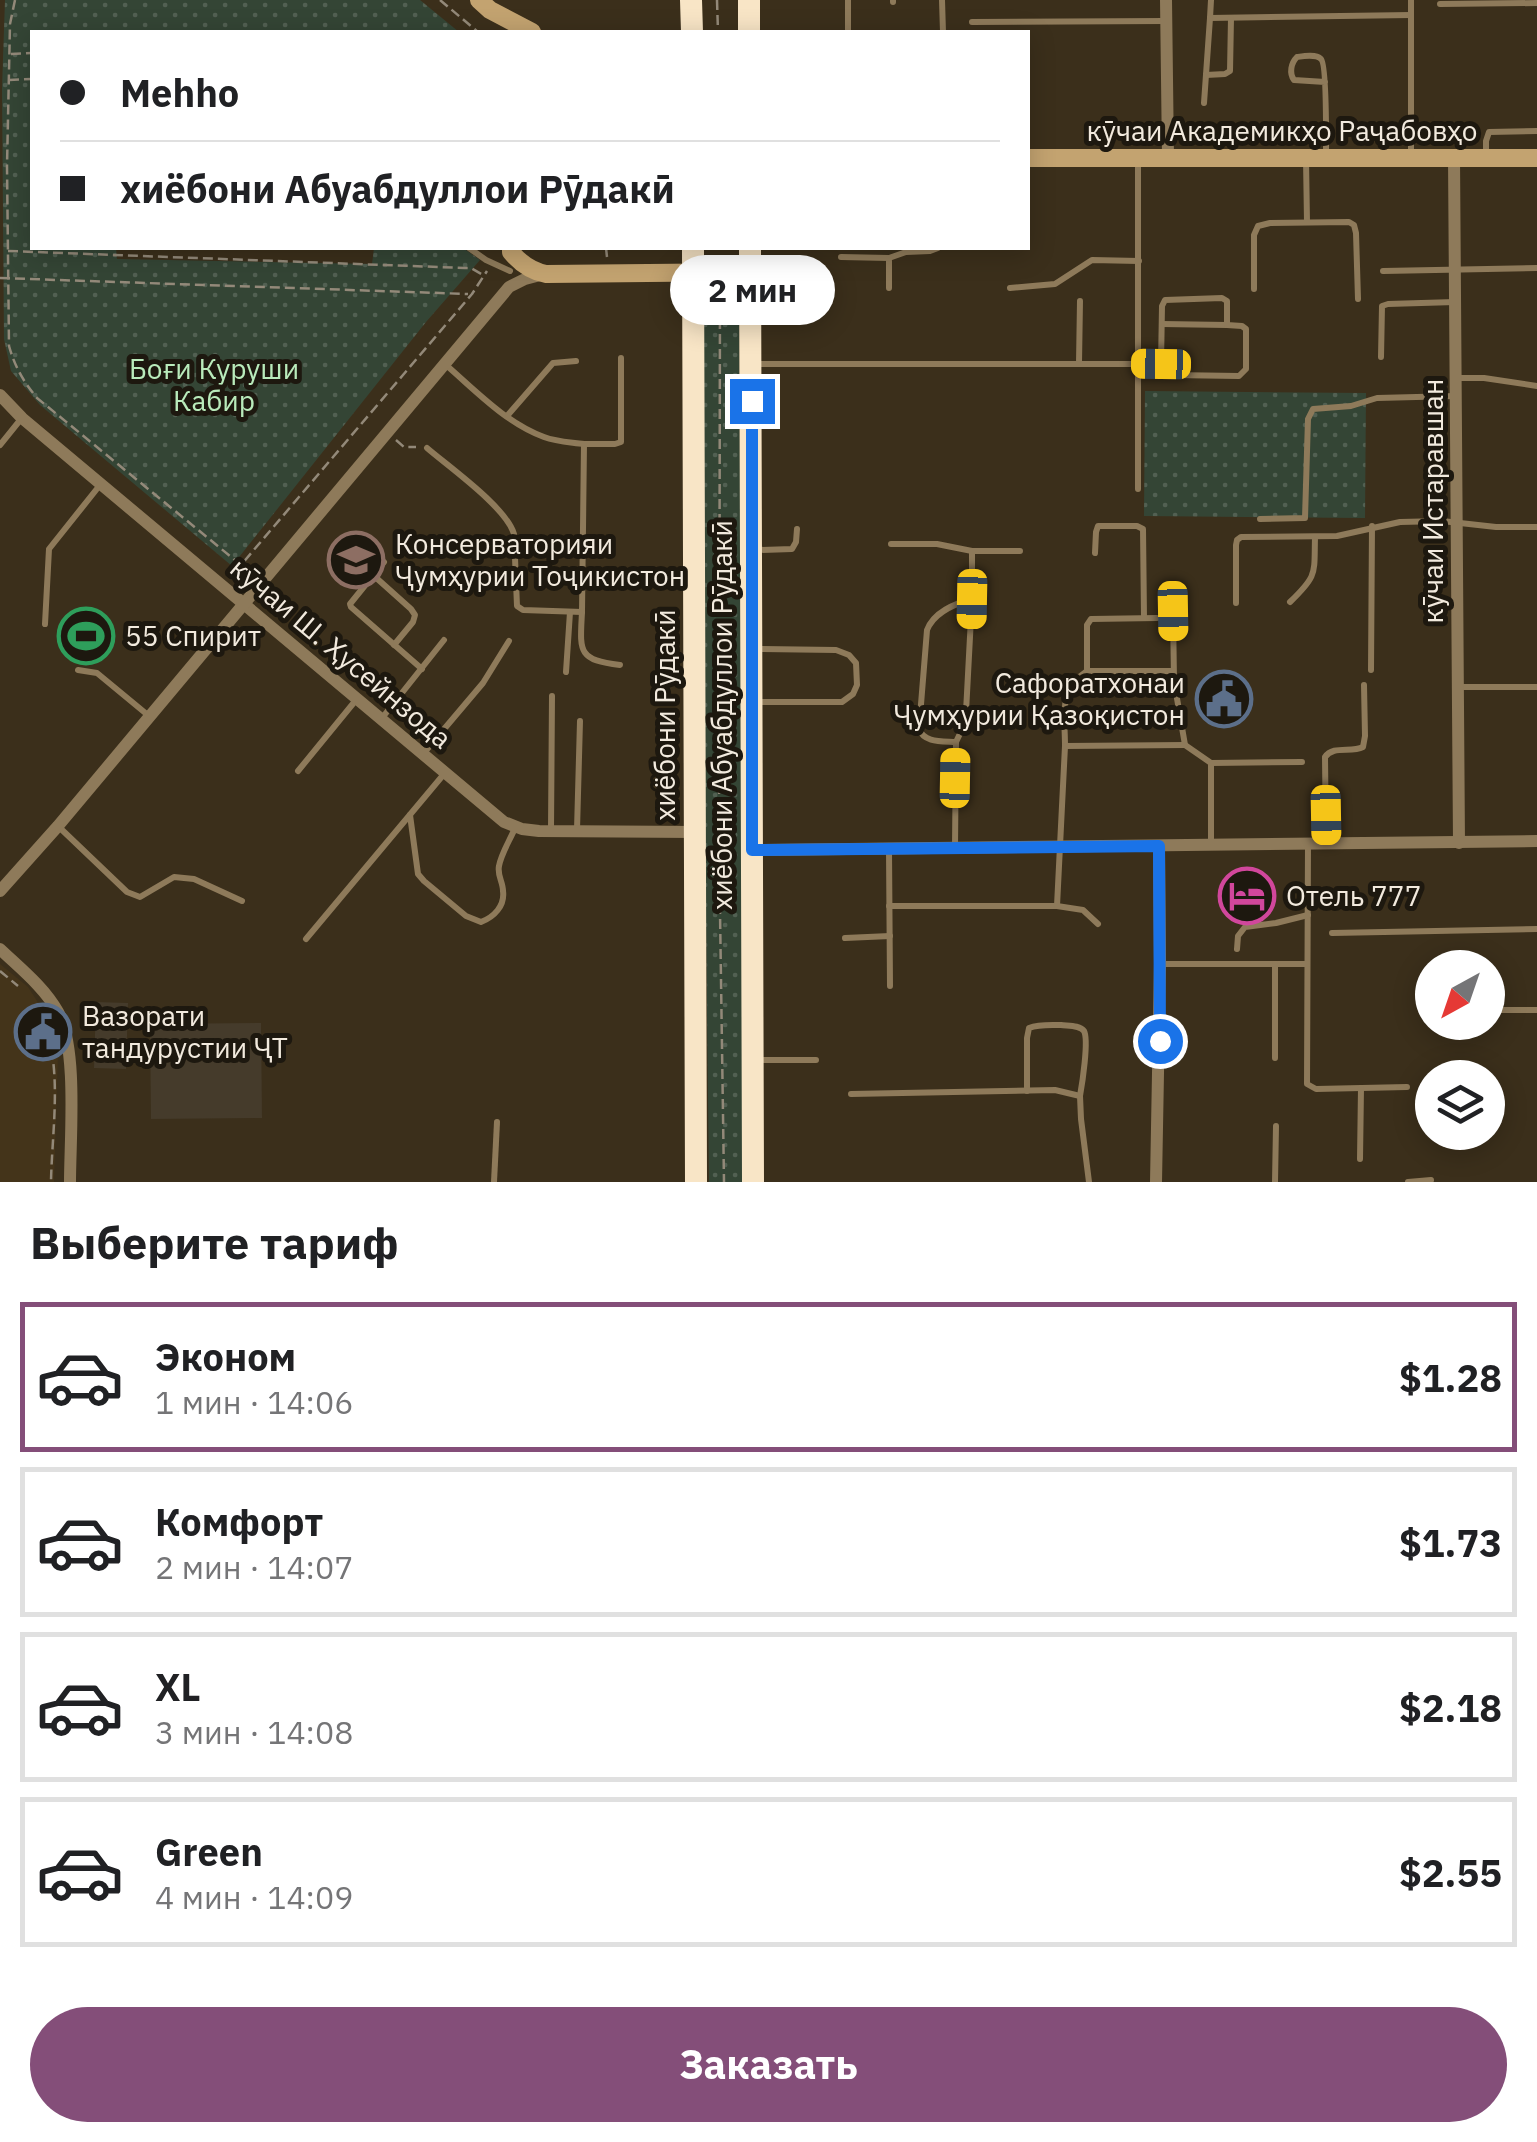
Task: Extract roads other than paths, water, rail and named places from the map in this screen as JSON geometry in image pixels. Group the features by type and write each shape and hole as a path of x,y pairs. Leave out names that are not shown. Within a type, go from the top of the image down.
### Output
{"highway":[{"path":"691,0 692,30"},
{"path":"749,0 750,30"},
{"name":"хиёбони Рӯдакӣ","path":"692,250 696,1182"},
{"name":"хиёбони Абуабдуллои Рӯдакӣ","path":"750,250 753,1182"}],"street":[{"path":"1166,0 1168,158"},
{"path":"484,5 499,30"},
{"path":"484,5 528,30"},
{"name":"кӯчаи Академикҳо Раҷабовҳо","path":"1030,158 1537,158"},
{"name":"кӯчаи Истаравшан","path":"1454,158 1460,843"},
{"path":"509,287 511,257 546,274"},
{"path":"0,891 509,287 546,274 750,272"},
{"name":"кӯчаи Ш. Ҳусейнзода","path":"0,395 22,418 498,818 515,827 551,831 696,832"},
{"path":"752,850 1537,841"},
{"path":"1156,1182 1159,846"},
{"path":"0,949 42,988 68,1036 70,1182"}],"lane":[{"path":"848,0 848,30"},
{"path":"942,0 942,30"},
{"path":"1204,103 1212,0"},
{"path":"1411,0 1411,159"},
{"path":"1440,4 1537,3"},
{"path":"1210,18 1411,16"},
{"path":"1206,74 1230,71 1231,18"},
{"path":"972,22 1166,21"},
{"path":"1325,82 1294,80 1292,63 1302,56 1319,58 1324,63 1325,82 1326,158"},
{"path":"1486,158 1490,132 1537,131"},
{"path":"1138,158 1138,489"},
{"path":"1306,158 1307,222"},
{"path":"1254,289 1254,235 1258,226 1349,222 1354,224 1356,234 1358,299"},
{"path":"472,250 490,263 511,257"},
{"path":"842,257 890,258 933,250"},
{"path":"889,288 890,258"},
{"path":"1010,288 1055,284 1092,260 1139,260"},
{"path":"1382,271 1537,268"},
{"path":"1162,324 1242,326 1246,330 1243,374 1172,375 1161,364 1162,306 1165,300 1219,297 1227,301 1228,325"},
{"path":"1079,363 1080,302"},
{"path":"1381,357 1380,315 1385,304 1456,302"},
{"path":"444,365 507,416 542,436 584,444 615,444 621,442 621,358"},
{"path":"507,416 553,363 576,361"},
{"path":"751,364 1161,364"},
{"path":"1458,378 1537,386"},
{"path":"1260,520 1305,518 1308,419 1313,409 1352,406 1377,398 1458,396"},
{"path":"0,445 22,418"},
{"path":"584,444 581,642 587,656 620,664"},
{"path":"426,448 510,522 517,606 524,610 582,612"},
{"path":"45,624 49,549 101,484"},
{"path":"1236,603 1239,538 1338,536 1400,522 1537,527"},
{"path":"1095,553 1098,526 1144,529 1144,618"},
{"path":"1371,670 1372,526"},
{"path":"752,550 792,548 796,530"},
{"path":"1290,602 1314,576 1315,537"},
{"path":"891,544 1020,551"},
{"path":"955,848 956,742 966,712 972,551"},
{"path":"384,562 356,595 351,607 422,669"},
{"path":"372,576 414,612 413,622 394,645"},
{"path":"956,742 929,739 919,729 927,630 935,617 972,599"},
{"path":"1173,611 1174,670 1186,745"},
{"path":"566,672 570,612"},
{"path":"1087,671 1088,622 1096,618 1157,618"},
{"path":"381,719 444,640"},
{"path":"423,754 482,684 509,641"},
{"path":"752,648 836,650 853,658 858,678 853,694 842,702 752,702"},
{"path":"78,670 97,673 150,717"},
{"path":"1057,906 1067,692 1073,681 1087,671 1174,670"},
{"path":"1326,844 1325,757 1332,751 1362,747 1364,685"},
{"path":"1460,687 1537,687"},
{"path":"551,831 552,696"},
{"path":"298,771 357,699"},
{"path":"578,831 580,722"},
{"path":"1065,746 1186,745 1210,763 1302,762"},
{"path":"1210,763 1211,845"},
{"path":"306,939 444,773"},
{"path":"410,815 418,874 466,916 481,922 498,911 502,900 499,865 515,827"},
{"path":"58,826 127,892 140,897 174,877 194,879 242,901"},
{"path":"1308,844 1307,1084 1316,1089 1406,1088"},
{"path":"889,849 890,986"},
{"path":"890,906 1057,906 1078,908 1098,924"},
{"path":"1238,950 1240,932 1245,927 1308,915"},
{"path":"1332,933 1537,928"},
{"path":"845,938 890,936"},
{"path":"1160,964 1308,964"},
{"path":"1275,964 1276,1058"},
{"path":"1505,1010 1537,1010"},
{"path":"1026,1090 1029,1028 1080,1028 1085,1034 1080,1096 1089,1182"},
{"path":"753,1060 816,1060"},
{"path":"1360,1159 1361,1088"},
{"path":"851,1094 1055,1090 1080,1096"},
{"path":"494,1182 497,1122"},
{"path":"1275,1182 1276,1126"},
{"path":"1408,1182 1430,1180"}],"place":[{"name":"Консерваторияи Ҷумҳурии Тоҷикистон","path":"356,560"},
{"name":"55 Спирит","path":"86,636"},
{"name":"Сафоратхонаи Ҷумҳурии Қазоқистон","path":"1224,699"},
{"name":"Отель 777","path":"1247,896"},
{"name":"Вазорати тандуруcтии ҶТ","path":"43,1032"}],"park label":[{"name":"Боғи Куруши Кабир","path":"214,385"}]}
